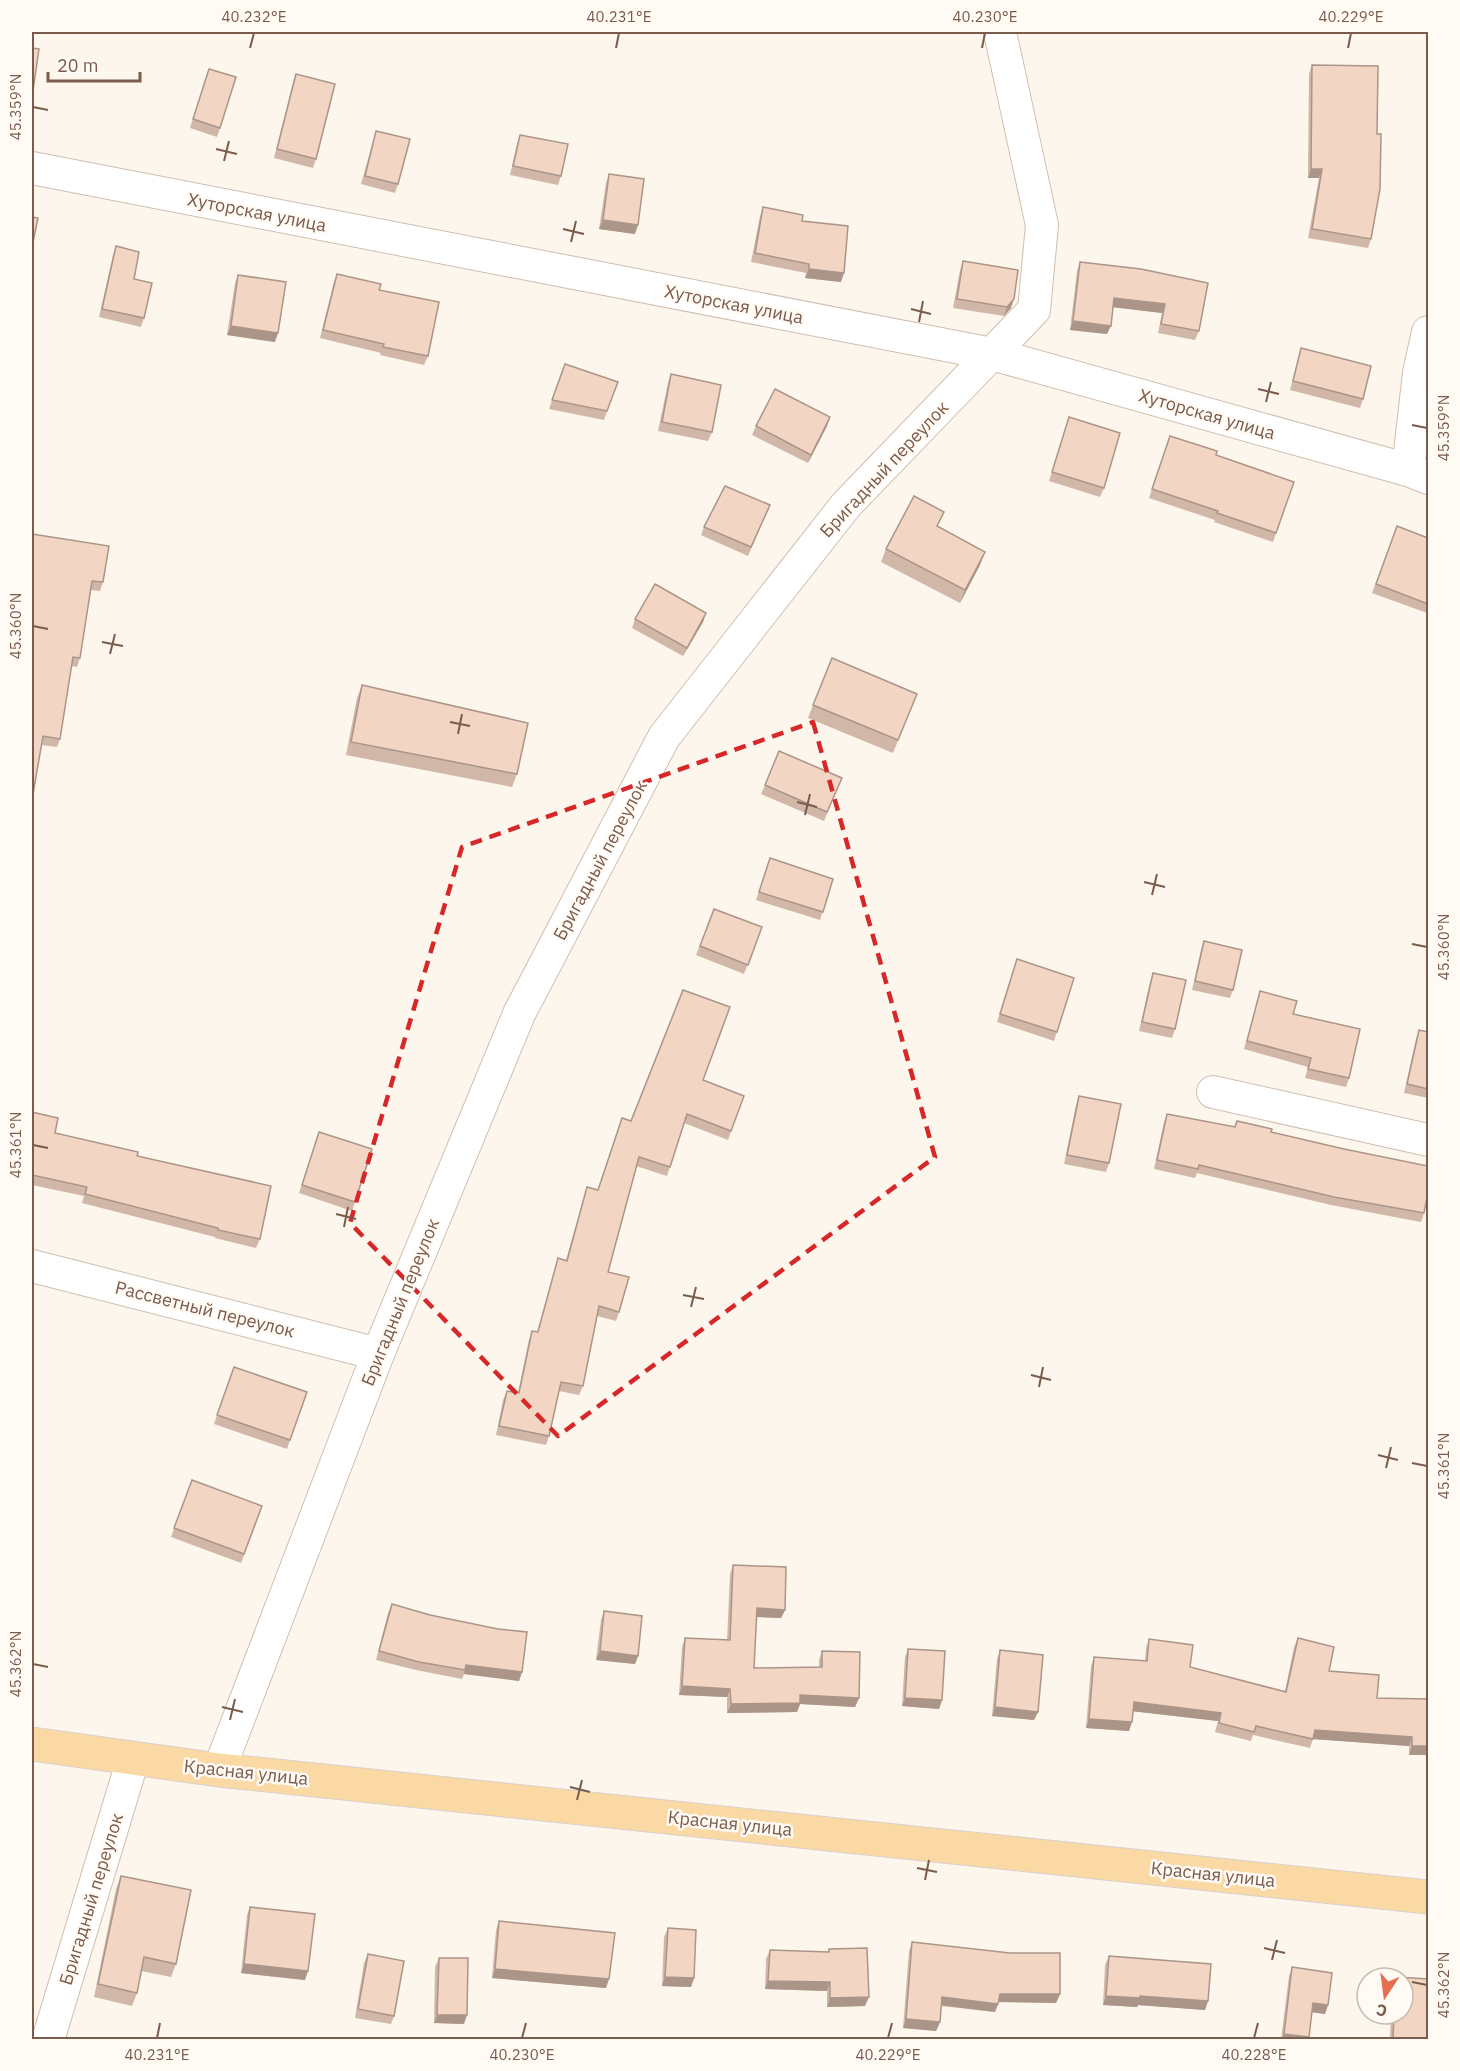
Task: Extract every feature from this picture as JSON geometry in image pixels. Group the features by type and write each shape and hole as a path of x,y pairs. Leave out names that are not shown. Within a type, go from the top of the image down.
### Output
{"main road":[{"name":"Красная улица","path":"32,1744 219,1770 1428,1897"}],"street":[{"name":"Бригадный переулок","path":"219,1770 378,1354 519,1014 664,738 846,505 1034,310 1042,225 1000,32"},
{"name":"Хуторская улица","path":"32,168 992,354 1418,474"},
{"path":"1418,474 1419,373 1428,332"},
{"path":"1213,1092 1428,1140"},
{"name":"Рассветный переулок","path":"32,1266 378,1354"},
{"name":"Бригадный переулок","path":"48,2040 134,1759"}],"highlighted area":[{"path":"813,722 935,1157 558,1436 350,1223 462,847"}],"building":[{"path":"32,48 39,49 32,98"},
{"path":"1312,65 1378,66 1377,134 1381,134 1380,189 1371,239 1312,229 1322,169 1311,169"},
{"path":"209,69 236,77 220,128 193,119"},
{"path":"296,74 335,84 316,159 277,149"},
{"path":"376,131 410,139 398,184 365,176"},
{"path":"520,135 568,144 561,176 513,166"},
{"path":"609,174 644,179 638,225 603,220"},
{"path":"763,207 803,215 802,221 848,226 844,273 809,269 809,264 755,253"},
{"path":"32,217 38,218 32,247"},
{"path":"116,246 139,252 134,279 152,283 144,318 102,309"},
{"path":"963,261 1018,270 1014,299 1007,307 957,299"},
{"path":"1080,262 1141,269 1208,283 1199,331 1161,324 1165,304 1114,298 1111,326 1073,321"},
{"path":"337,274 381,284 379,290 439,302 428,356 383,347 384,344 323,330"},
{"path":"238,275 286,282 278,333 231,326"},
{"path":"1301,348 1371,366 1363,399 1293,381"},
{"path":"565,364 618,382 607,411 552,400"},
{"path":"671,374 721,385 712,432 662,422"},
{"path":"775,389 830,417 811,455 756,426"},
{"path":"1069,417 1120,433 1104,488 1052,472"},
{"path":"1170,436 1217,451 1216,455 1294,482 1276,533 1152,489"},
{"path":"725,486 770,505 751,547 704,527"},
{"path":"914,496 944,512 937,526 985,552 965,590 886,549"},
{"path":"1397,526 1428,538 1428,604 1376,584"},
{"path":"32,534 109,546 103,582 92,581 80,658 73,657 60,739 43,736 32,800"},
{"path":"655,584 706,613 687,648 635,619"},
{"path":"832,658 917,694 898,740 813,705"},
{"path":"362,685 528,723 517,774 351,742"},
{"path":"779,751 842,778 827,812 765,785"},
{"path":"770,858 833,879 823,912 759,892"},
{"path":"714,909 762,927 748,965 700,946"},
{"path":"1204,941 1242,950 1233,990 1195,981"},
{"path":"1017,959 1074,978 1057,1032 1000,1014"},
{"path":"1153,973 1186,980 1175,1029 1142,1022"},
{"path":"683,990 730,1007 703,1080 744,1096 731,1131 687,1114 670,1167 639,1157 608,1272 629,1277 619,1312 599,1306 583,1386 561,1382 549,1436 499,1426 507,1391 519,1393 532,1331 538,1332 558,1258 567,1261 587,1187 598,1190 622,1118 631,1121"},
{"path":"1260,991 1297,1001 1293,1014 1360,1029 1349,1078 1308,1069 1311,1058 1247,1041"},
{"path":"1419,1030 1428,1032 1428,1089 1407,1084"},
{"path":"1079,1096 1121,1104 1109,1163 1067,1155"},
{"path":"32,1112 58,1118 55,1133 138,1152 137,1156 271,1186 260,1239 85,1194 87,1187 32,1175"},
{"path":"1167,1114 1235,1127 1237,1121 1272,1129 1271,1132 1428,1166 1428,1192 1424,1213 1334,1197 1199,1165 1198,1169 1157,1160"},
{"path":"319,1132 372,1149 355,1202 302,1185"},
{"path":"234,1367 307,1392 290,1440 217,1415"},
{"path":"192,1480 262,1506 244,1554 174,1528"},
{"path":"733,1565 786,1567 785,1610 757,1608 754,1668 822,1667 822,1651 860,1652 859,1698 800,1695 800,1703 731,1704 730,1689 682,1686 685,1638 730,1640"},
{"path":"392,1604 430,1615 498,1629 527,1632 522,1672 466,1665 465,1670 419,1662 379,1651"},
{"path":"604,1611 642,1616 638,1656 600,1651"},
{"path":"1298,1638 1334,1647 1329,1671 1379,1675 1377,1698 1428,1699 1428,1746 1412,1746 1412,1737 1315,1730 1313,1739 1256,1726 1254,1732 1219,1723 1221,1713 1134,1702 1132,1722 1089,1719 1094,1657 1147,1661 1149,1639 1193,1645 1190,1667 1286,1692"},
{"path":"908,1649 945,1651 942,1700 905,1698"},
{"path":"1000,1650 1043,1655 1038,1712 995,1707"},
{"path":"121,1876 191,1890 176,1964 144,1957 137,1993 98,1984"},
{"path":"250,1907 315,1914 308,1971 244,1964"},
{"path":"499,1921 615,1933 609,1979 495,1969"},
{"path":"668,1928 696,1930 694,1978 665,1977"},
{"path":"912,1942 1010,1953 1060,1953 1060,1994 1000,1994 998,2004 942,1997 940,2022 906,2019"},
{"path":"867,1948 869,1997 830,1998 830,1982 768,1981 770,1950 829,1952 829,1949"},
{"path":"368,1954 404,1961 394,2016 358,2009"},
{"path":"1109,1956 1211,1964 1208,2001 1106,1996"},
{"path":"439,1958 468,1958 467,2015 437,2015"},
{"path":"1292,1967 1332,1973 1328,2005 1313,2003 1309,2037 1284,2034"},
{"path":"1415,1978 1428,1979 1428,2040 1393,2040 1394,2026 1415,2026"}]}
